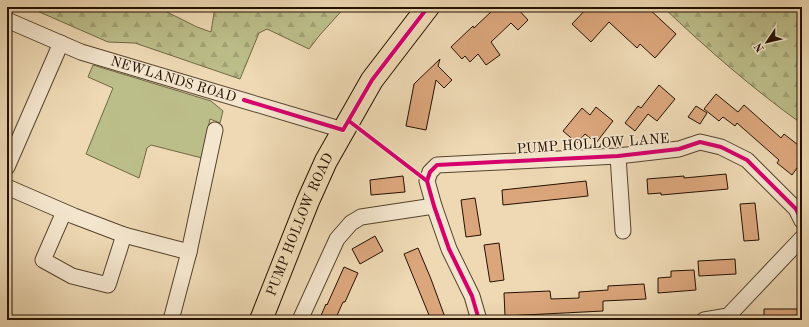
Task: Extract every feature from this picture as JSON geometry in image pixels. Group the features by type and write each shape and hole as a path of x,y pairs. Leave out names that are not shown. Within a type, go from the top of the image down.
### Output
{"main road":[{"name":"PUMP HOLLOW ROAD","path":"261,320 321,170 372,80 428,7"}],"street":[{"name":"NEWLANDS ROAD","path":"7,20 81,52 343,130"},
{"path":"7,167 61,43"},
{"path":"171,320 189,252 215,130"},
{"name":"PUMP HOLLOW LANE","path":"479,320 472,296 449,249 434,206 427,180 430,172 437,165 618,156 679,149 700,142 721,146 747,160 796,209 802,221"},
{"path":"618,156 623,231"},
{"path":"7,187 64,212 124,235 189,252"},
{"path":"300,320 337,239 351,223 361,217 434,206"},
{"path":"64,212 44,260 72,276 108,285 124,235"},
{"path":"704,320 728,318 802,238"}],"green space":[{"path":"28,7 157,7 197,27 211,32 215,7 345,7 309,49 267,29 259,33 240,79 135,43 108,42"},
{"path":"663,7 802,7 802,124 731,68"},
{"path":"93,65 211,101 223,111 220,123 210,119 202,158 151,145 147,148 139,178 86,154 113,88 88,77"}],"building":[{"path":"496,7 516,7 528,20 518,30 511,23 491,42 500,55 486,65 478,54 470,62 465,56 462,59 451,47"},
{"path":"588,7 647,7 676,34 655,58 640,44 637,48 609,22 591,42 572,24"},
{"path":"440,59 438,66 452,80 444,88 436,80 426,130 406,126 414,84"},
{"path":"659,85 675,99 657,121 648,114 635,131 625,123 638,106 641,108"},
{"path":"716,94 738,112 744,105 781,138 784,134 802,148 802,161 792,175 777,163 779,160 737,123 735,126 723,117 719,121 704,109"},
{"path":"696,106 707,113 700,124 688,117"},
{"path":"596,107 613,121 596,143 585,134 577,143 563,131 582,108 590,115"},
{"path":"726,174 728,189 661,195 661,193 648,194 647,179 684,176 684,178"},
{"path":"403,176 405,192 371,195 370,180"},
{"path":"586,181 588,196 503,205 502,190"},
{"path":"475,198 481,235 466,237 461,200"},
{"path":"755,203 759,240 744,241 740,204"},
{"path":"375,236 383,251 360,264 352,249"},
{"path":"499,243 504,280 490,282 484,245"},
{"path":"418,248 446,320 431,320 404,254"},
{"path":"735,259 736,274 699,276 698,261"},
{"path":"344,267 358,273 345,302 343,302 335,320 319,320 326,304 327,305"},
{"path":"694,270 696,290 658,293 658,278 671,277 671,271"},
{"path":"644,284 646,299 603,301 603,311 505,316 504,293 550,291 551,299 579,298 579,292 608,290 608,286"},
{"path":"764,309 802,309 802,320 764,320"}],"cycle path":[{"path":"244,100 343,130 372,80 428,7"},
{"path":"349,121 427,181"},
{"path":"479,320 472,296 449,249 427,181 430,172 437,165 618,156 679,149 700,142 721,147 747,160 796,209 802,221"}]}
